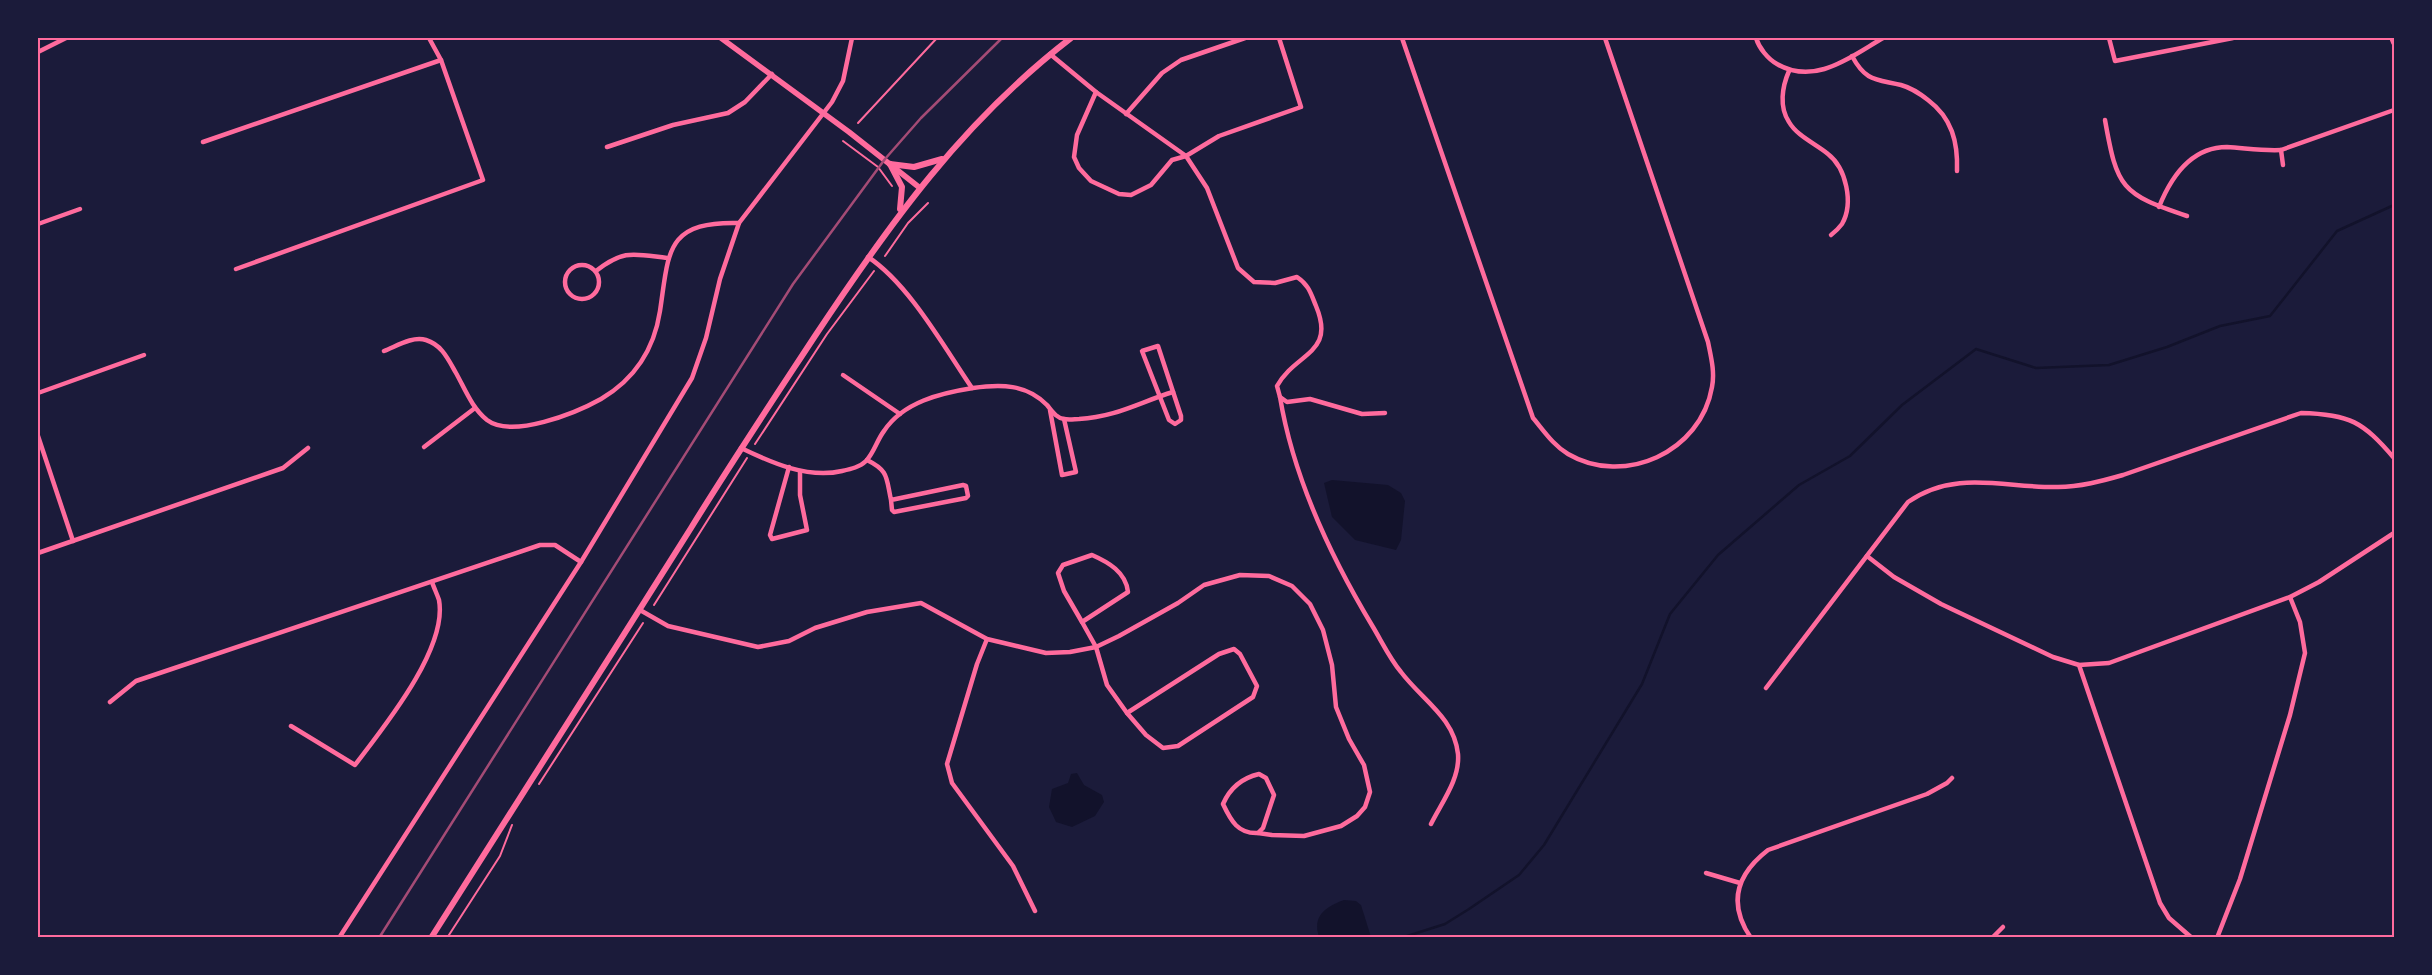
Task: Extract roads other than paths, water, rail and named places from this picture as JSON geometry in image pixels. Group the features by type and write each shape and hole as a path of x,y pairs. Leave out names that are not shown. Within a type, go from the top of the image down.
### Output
{"main road":[{"path":"431,938 741,448 868,257 900,213 945,158 996,104 1050,54 1072,38"},
{"path":"890,164 914,167 945,158"},
{"path":"890,164 902,187 903,200 900,213"}],"street":[{"path":"38,52 66,38"},
{"path":"236,269 483,180 441,60 429,38"},
{"path":"722,38 824,113 920,188"},
{"path":"339,938 581,562 692,378 706,338 720,279 739,223 824,113 843,82 852,38"},
{"path":"1126,114 1162,73 1181,60 1244,38"},
{"path":"1096,92 1077,135 1074,157 1079,168 1091,181 1119,194 1131,195 1151,185 1172,160 1186,156 1219,136 1301,107 1279,38"},
{"path":"1402,38 1533,418 1552,441 1567,454 1587,462 1608,467 1646,463 1670,452 1690,433 1704,413 1712,388 1714,372 1708,342 1605,38"},
{"path":"1756,38 1770,60 1789,71 1804,74 1817,72 1852,56 1883,38"},
{"path":"2110,38 2115,61 2231,38"},
{"path":"2392,38 2394,43"},
{"path":"1050,54 1096,92 1186,156 1207,188 1238,268 1254,282 1276,283 1297,277 1306,283 1323,323 1321,338 1313,350 1284,374 1277,386 1285,427 1322,532 1335,560 1401,672 1447,720 1458,754 1456,776 1431,824"},
{"path":"1852,56 1864,74 1875,80 1914,90 1938,107 1948,119 1954,134 1957,152 1956,171"},
{"path":"203,142 441,60"},
{"path":"1789,71 1784,82 1782,103 1788,122 1830,155 1839,167 1844,179 1848,198 1847,212 1841,225 1831,235"},
{"path":"607,148 673,125 728,113 745,102 772,74"},
{"path":"2159,207 2168,186 2180,168 2202,153 2225,147 2261,151 2281,150 2394,110"},
{"path":"2106,120 2112,159 2118,176 2136,196 2159,207 2187,216"},
{"path":"2281,150 2283,165"},
{"path":"38,224 80,209"},
{"path":"384,351 412,339 425,340 439,346 475,408 487,420 498,426 510,428 530,425 600,400 626,383 642,361 653,339 660,312 667,258 676,242 692,228 717,222 739,223"},
{"path":"596,271 610,260 630,253 667,258"},
{"path":"868,257 880,264 897,282 972,388"},
{"path":"578,264 584,264 596,271 599,278 598,290 589,298 577,299 566,290 564,284 567,272 578,264"},
{"path":"1158,346 1174,392 1181,420 1175,424 1169,420 1159,396 1142,351 1158,346"},
{"path":"38,393 144,355"},
{"path":"843,375 900,414"},
{"path":"741,448 788,467 828,474 856,468 867,460 884,430 900,414 930,397 972,388 1011,385 1027,391 1064,419 1101,418 1174,392"},
{"path":"1280,397 1288,402 1310,399 1362,414 1385,413"},
{"path":"424,446 475,408"},
{"path":"1050,409 1062,475 1076,472 1064,419"},
{"path":"1766,688 1908,502 1925,490 1967,482 2059,487 2096,483 2301,413 2327,414 2356,421 2375,436 2394,458"},
{"path":"38,436 73,541"},
{"path":"38,553 283,468 308,448"},
{"path":"867,460 882,467 894,512 966,498 968,496 966,486 963,485 891,500"},
{"path":"788,467 770,535 772,539 807,530 800,496 800,470"},
{"path":"1867,556 1894,577 1940,604 2053,657 2079,665 2109,663 2290,597 2318,582 2394,533"},
{"path":"110,702 136,681 540,545 555,545 581,562"},
{"path":"1082,622 1128,592 1128,586 1117,570 1108,562 1092,555 1063,565 1058,573 1064,591 1096,647 1107,685 1127,714 1146,735 1163,748 1178,746 1239,708 1253,697 1257,686 1240,654 1234,649 1226,650 1127,714"},
{"path":"640,610 668,626 758,647 790,641 815,628 867,612 921,603 987,639 1046,653 1070,652 1096,647 1178,603 1204,585 1240,575 1269,576 1292,586 1310,604 1322,630 1330,656 1338,714 1348,739 1364,765 1370,792 1365,807 1357,816 1341,826 1304,836 1249,833 1238,829 1230,820 1223,804 1229,790 1247,778 1259,774 1266,778 1274,795 1263,828 1258,833"},
{"path":"291,726 355,765 391,718 422,666 435,638 439,618 439,600 432,582"},
{"path":"2218,938 2240,878 2290,715 2305,653 2300,622 2290,597"},
{"path":"987,639 977,664 947,764 952,783 1013,866 1035,911"},
{"path":"2079,665 2160,904 2169,918 2192,938"},
{"path":"1749,937 1738,910 1740,883 1754,860 1768,850 1927,794 1947,783 1952,778"},
{"path":"1706,873 1740,883"},
{"path":"1992,938 2003,927"}],"waterway":[{"path":"1401,938 1445,924 1469,909 1519,875 1544,845 1642,684 1670,614 1718,555 1799,485 1850,456 1902,405 1976,349 2036,368 2109,365 2167,347 2220,326 2270,316 2337,231 2394,205"}],"railway":[{"path":"379,938 793,284 885,159 921,118 1002,38"}]}
